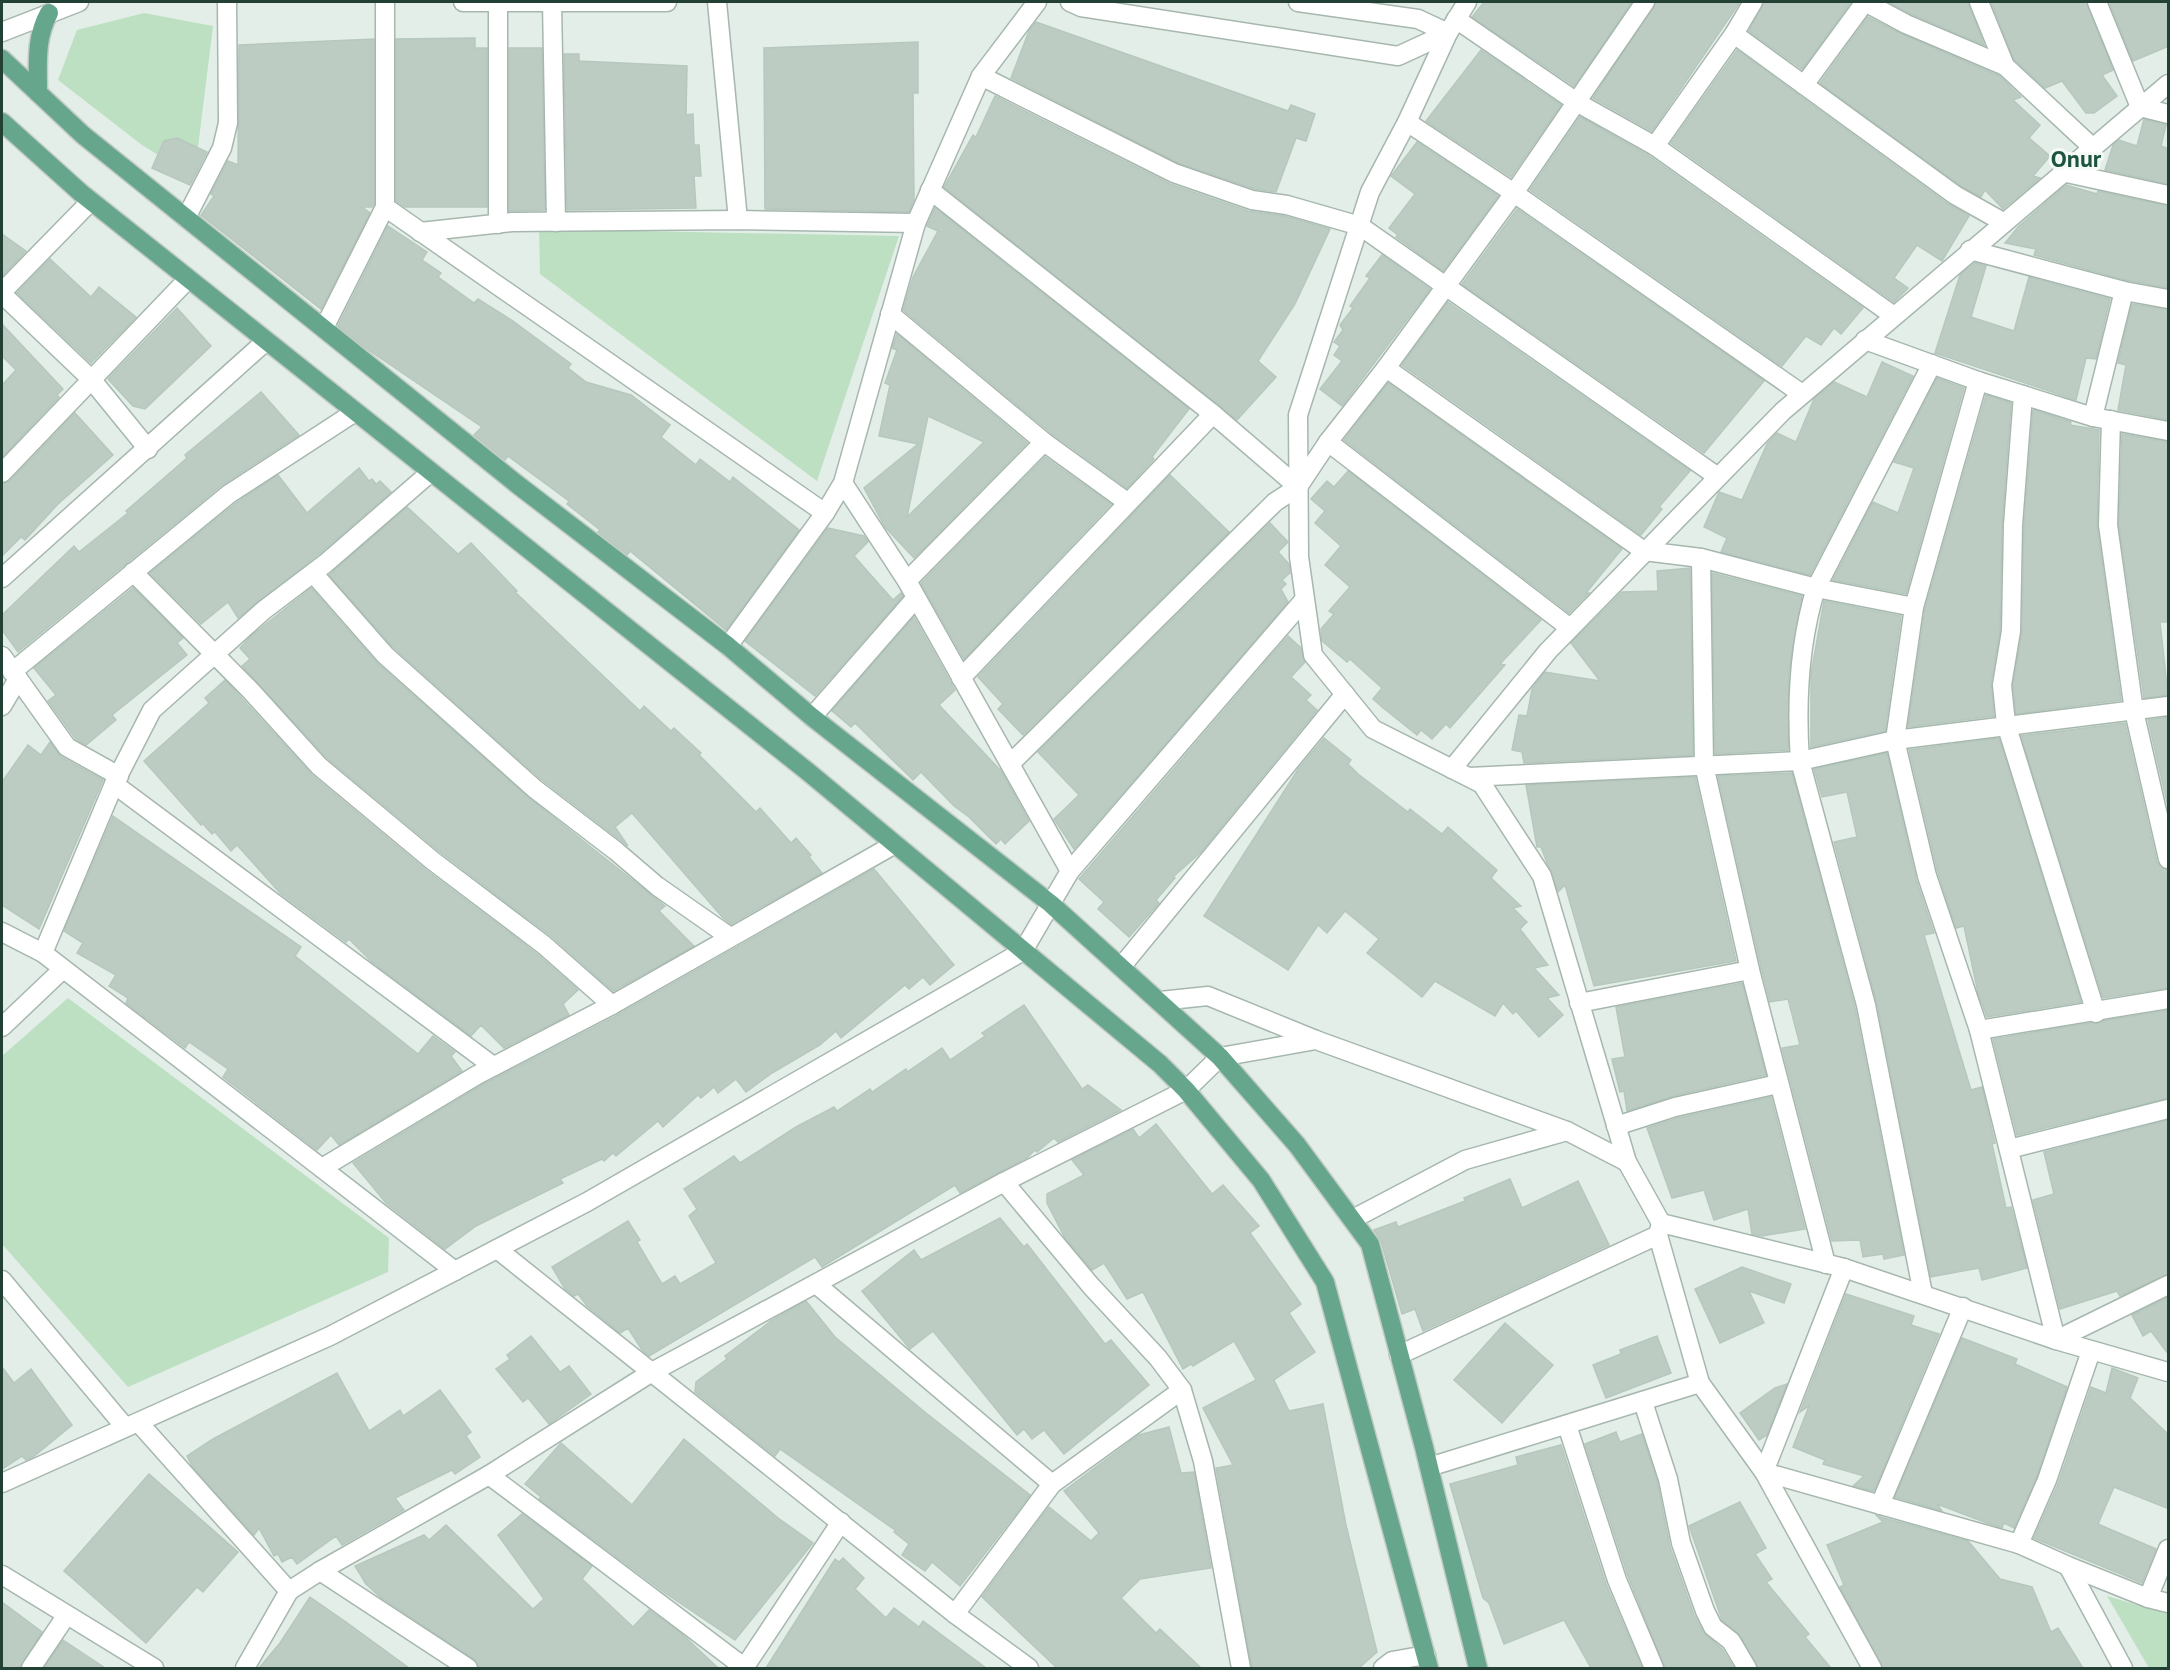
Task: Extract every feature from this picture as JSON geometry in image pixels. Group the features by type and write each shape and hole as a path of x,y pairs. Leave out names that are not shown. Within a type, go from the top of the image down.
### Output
{"main road":[{"path":"38,93 38,42 49,13"},
{"path":"2,58 83,135 186,219 518,485 728,646 812,717 1051,904 1220,1057 1297,1145 1370,1244 1429,1467 1478,1668"},
{"path":"5,127 91,201 895,844 1161,1064 1186,1090 1261,1180 1325,1282 1428,1662"}],"street":[{"path":"2,32 79,2"},
{"path":"186,219 222,148 228,123 227,2"},
{"path":"324,328 385,207 385,2"},
{"path":"463,2 667,2"},
{"path":"498,2 498,224"},
{"path":"556,222 562,2"},
{"path":"717,2 738,220"},
{"path":"728,646 825,513 843,483 916,224 981,76 1037,2"},
{"path":"1070,2 1080,7 1398,56 1452,26"},
{"path":"1298,2 1452,26 1578,103 1655,146 1894,316"},
{"path":"1467,2 1452,26 1407,122 1370,192 1298,415 1299,557 1313,655 1372,729 1482,784 1542,876 1627,1162 1660,1229 1700,1383 1764,1472 1872,1668"},
{"path":"1010,764 1275,501 1298,487 1328,442 1386,368 1514,193 1552,136 1578,103 1645,2"},
{"path":"1655,146 1734,34 1753,2"},
{"path":"1804,85 1865,2 1906,24 2006,66 2092,147"},
{"path":"1979,2 2006,66"},
{"path":"2097,2 2140,107"},
{"path":"1734,34 1955,195 2003,222"},
{"path":"981,76 1174,173 1251,200 1287,205 1360,226 1718,477"},
{"path":"1452,769 1570,628 1802,394 2062,172 2169,84"},
{"path":"2140,107 2169,114"},
{"path":"1407,122 1514,193 1802,394"},
{"path":"2062,172 2169,195"},
{"path":"930,190 1213,414 1298,487"},
{"path":"91,201 2,293 91,379 148,449"},
{"path":"385,207 825,513"},
{"path":"420,232 498,224 556,222 738,220 916,224"},
{"path":"1970,250 2124,291 2169,299"},
{"path":"2,473 188,279"},
{"path":"2124,291 2102,418 2108,525 2134,711 2169,859"},
{"path":"890,315 1044,442 1127,502"},
{"path":"1865,340 2023,395 2102,418 2169,431"},
{"path":"2,578 266,341"},
{"path":"1923,1294 1866,1005 1800,761 1797,723 1805,622 1816,588 1932,364"},
{"path":"1386,368 1644,551 1701,558 1816,588 1914,607"},
{"path":"1978,381 1914,607 1895,740 1927,876 1979,1030 2056,1340"},
{"path":"2023,395 2013,525 2011,631 2002,685 2006,724 2096,1013"},
{"path":"2,706 15,676 133,572 229,494 355,412"},
{"path":"961,678 1213,414"},
{"path":"907,581 1044,442"},
{"path":"1328,442 1570,628"},
{"path":"43,953 117,780 152,710 264,610 313,573 431,472"},
{"path":"843,483 907,581 915,599 1070,871"},
{"path":"1701,558 1704,765 1750,970 1826,1264"},
{"path":"133,572 216,654 319,766 433,861 544,945 612,1005"},
{"path":"313,573 385,655 535,789 616,850 657,886 730,937"},
{"path":"812,717 915,599"},
{"path":"2,1483 330,1336 455,1271 587,1202 1023,951 1070,871 1304,600"},
{"path":"2,656 67,747 117,780 493,1066"},
{"path":"1121,967 1345,694"},
{"path":"1469,777 1800,761 1895,740 2006,724 2134,711 2169,705"},
{"path":"322,1168 493,1066 612,1005 895,844"},
{"path":"2,933 43,953 455,1271"},
{"path":"2,1027 63,969"},
{"path":"1579,1003 1750,970"},
{"path":"1160,1001 1208,996 1316,1040 1567,1131 1627,1162"},
{"path":"1979,1030 2096,1013 2169,999"},
{"path":"245,1668 289,1591 489,1475 652,1372 1004,1182 1186,1090 1220,1057 1316,1040"},
{"path":"1616,1126 1675,1107 1778,1084"},
{"path":"2008,1149 2169,1109"},
{"path":"1353,1219 1465,1160 1567,1131"},
{"path":"1004,1182 1091,1286 1158,1358 1182,1390 1203,1461 1241,1668"},
{"path":"1399,1355 1660,1229 1844,1268 2056,1340 2169,1372"},
{"path":"497,1249 955,1614 1029,1668"},
{"path":"1764,1472 1844,1268"},
{"path":"2,1280 132,1425 289,1591"},
{"path":"816,1284 1052,1484"},
{"path":"2056,1340 2169,1285"},
{"path":"1880,1505 1964,1307"},
{"path":"2019,1544 2047,1479 2091,1351"},
{"path":"1429,1467 1700,1383"},
{"path":"955,1614 1052,1484 1182,1390"},
{"path":"1643,1402 1668,1479 1681,1543 1705,1611 1713,1627 1731,1641 1747,1668"},
{"path":"1567,1425 1617,1580 1654,1668"},
{"path":"1764,1472 2019,1544 2068,1566 2169,1604"},
{"path":"489,1475 745,1668 841,1522"},
{"path":"2148,1598 2169,1549"},
{"path":"2068,1566 2123,1668"},
{"path":"320,1571 468,1668"},
{"path":"2,1575 154,1668"},
{"path":"31,1668 66,1616"},
{"path":"1383,1668 1392,1661 1428,1662"}],"green space":[{"path":"144,13 213,26 198,147 192,176 142,145 58,80 77,30"},
{"path":"539,229 899,236 817,481 540,274"},
{"path":"68,998 389,1238 388,1272 128,1387 2,1244 2,1056"},
{"path":"2107,1596 2168,1614 2168,1668 2149,1668"}],"building":[{"path":"1484,2 1632,2 1574,86 1472,17"},
{"path":"1656,2 1740,2 1652,131 1593,98"},
{"path":"1764,2 1851,2 1802,69 1749,31"},
{"path":"1888,2 1968,2 1984,45 1911,14"},
{"path":"1991,2 2086,2 2113,70 2102,75 2117,96 2094,113 2086,113 2062,81 2045,88 2014,59"},
{"path":"2109,2 2169,2 2169,46 2133,61"},
{"path":"1868,17 1999,76 2021,97 2013,100 2040,125 2029,138 2050,156 2033,176 2040,178 2003,209 1985,190 1981,197 1961,186 1820,83"},
{"path":"1036,22 1288,111 1291,105 1315,114 1306,141 1296,138 1276,192 1255,189 1178,163 1011,78 1029,31"},
{"path":"475,38 475,48 487,48 487,207 405,207 396,201 396,39"},
{"path":"374,39 374,204 372,207 362,207 370,213 321,309 201,215 214,196 211,194 228,161 238,165 239,45"},
{"path":"918,42 918,93 913,93 914,199 909,212 765,209 764,48"},
{"path":"509,48 542,48 545,210 509,211"},
{"path":"1481,50 1561,105 1511,177 1426,121"},
{"path":"1737,50 1948,204 1969,216 1942,261 1917,245 1894,278 1908,288 1894,302 1671,143"},
{"path":"564,54 579,54 579,61 687,66 686,115 693,114 694,145 699,145 701,176 694,176 696,208 567,210"},
{"path":"995,96 1170,184 1248,211 1285,216 1330,229 1295,304 1258,361 1276,377 1237,420 944,187 973,135 976,137"},
{"path":"1580,117 1649,156 1863,308 1841,334 1834,328 1821,345 1806,336 1782,366 1530,190"},
{"path":"2144,119 2166,125 2161,146 2169,149 2169,184 2105,170 2113,145 2119,140 2137,146"},
{"path":"177,138 207,152 190,185 152,168 164,141"},
{"path":"1417,142 1498,196 1443,271 1396,237 1398,235 1389,228 1415,194 1391,176"},
{"path":"2066,185 2097,194 2098,191 2169,206 2169,288 2126,280 2034,255 2036,249 2005,243 2018,227"},
{"path":"935,208 1189,409 1152,457 1154,459 1127,488 1051,433 903,310 913,277 938,231 927,226"},
{"path":"1517,209 1764,381 1704,453 1462,284"},
{"path":"388,226 427,252 422,260 441,273 438,277 474,303 478,299 513,321 571,364 568,368 586,382 631,395 670,425 661,437 696,465 700,459 730,482 733,477 799,530 726,630 630,551 627,555 598,532 600,530 567,504 569,501 508,456 505,460 474,435 482,427 364,347 338,326"},
{"path":"2,234 26,251 2,276"},
{"path":"1382,255 1430,289 1342,406 1320,389 1342,361 1334,355 1340,346 1334,342 1343,330 1340,325 1353,308 1350,306 1370,278 1366,276"},
{"path":"50,259 91,297 99,287 136,317 91,363 17,293"},
{"path":"1975,263 1986,266 1971,317 2014,331 2029,277 2110,299 2096,359 2086,358 2076,400 1935,353 1960,275"},
{"path":"1448,302 1690,471 1659,507 1662,509 1641,535 1402,365"},
{"path":"2132,304 2169,310 2169,420 2118,410 2126,365 2118,363"},
{"path":"177,308 211,346 145,409 133,406 108,379"},
{"path":"2,324 63,389 57,395 59,397 2,457 2,385 16,370 2,356"},
{"path":"897,334 1027,443 914,558 885,527 864,488 918,444 879,436 890,385 885,383 897,350 892,348","holes":["928,416 984,442 907,517"]},
{"path":"1882,362 1913,376 1810,575 1721,552 1727,538 1704,527 1719,492 1742,500 1767,444 1777,433 1796,442 1814,399 1834,382 1867,397"},
{"path":"1937,378 1964,388 1906,594 1833,580 1873,502 1898,513 1914,468 1894,462"},
{"path":"1388,383 1622,549 1586,593 1589,593 1569,613 1344,440"},
{"path":"261,392 299,435 222,485 18,652 2,630 2,615 74,546 79,552 128,513 126,511 187,458 185,455"},
{"path":"1986,395 2011,403 2002,525 2000,630 1991,683 1994,716 1908,727 1925,609"},
{"path":"2033,410 2071,422 2070,425 2099,430 2097,526 2121,700 2016,714 2013,685 2022,631 2024,526"},
{"path":"75,413 113,455 57,505 25,540 21,537 2,556 2,484 10,481"},
{"path":"2122,434 2169,442 2169,622 2160,622 2168,695 2144,698 2119,524"},
{"path":"1045,457 1111,504 964,659 921,583"},
{"path":"359,468 369,481 372,479 376,484 380,481 391,492 319,554 238,618 228,602 201,624 150,573 236,503 278,475 307,513"},
{"path":"1348,471 1541,620 1500,664 1505,665 1450,728 1446,724 1432,739 1421,730 1417,735 1373,699 1382,688 1350,659 1347,662 1322,641 1321,629 1334,614 1329,611 1350,587 1325,565 1341,546 1315,523 1325,511 1311,499 1327,481 1334,487"},
{"path":"1170,475 1229,532 1023,735 998,709 1003,704 978,677"},
{"path":"407,507 458,554 471,543 517,591 515,592 640,711 644,706 671,731 674,728 701,753 699,755 756,812 760,808 791,843 796,838 811,855 809,857 822,873 731,924 723,918 632,813 615,827 628,846 542,780 393,647 329,575"},
{"path":"1270,523 1288,542 1278,552 1289,564 1290,573 1282,580 1286,584 1281,589 1288,602 1074,849 1054,819 1079,795 1038,752"},
{"path":"828,528 864,536 868,542 854,556 893,600 901,593 903,596 815,696 745,641"},
{"path":"1690,568 1693,755 1524,763 1522,752 1512,750 1519,715 1527,716 1532,689 1545,672 1600,681 1571,643 1622,592 1658,591 1657,571"},
{"path":"1712,573 1802,596 1789,672 1788,750 1715,754"},
{"path":"133,588 183,638 177,643 187,655 112,715 116,720 86,745 75,738 48,701 56,695 34,668"},
{"path":"311,588 377,663 528,797 665,906 659,911 694,946 613,991 551,936 440,852 327,758 242,666 250,659 240,648 251,636"},
{"path":"1824,601 1901,616 1885,731 1811,747 1811,674"},
{"path":"914,617 955,690 939,705 1001,771 1029,821 1005,844 1001,839 996,844 921,772 913,780 855,723 851,727 832,711"},
{"path":"1288,636 1301,648 1305,662 1291,677 1311,695 1306,700 1317,710 1200,853 1173,877 1175,878 1156,900 1159,903 1129,937 1098,909 1104,902 1079,879"},
{"path":"225,680 312,775 426,870 537,954 578,990 563,1004 569,1015 504,1048 481,1025 471,1036 372,962 349,939 346,942 280,893 237,845 231,851 215,832 212,834 202,823 201,825 144,761 209,703 205,698"},
{"path":"2169,717 2169,811 2148,720"},
{"path":"2125,723 2157,862 2160,867 2169,870 2169,988 2103,998 2021,736"},
{"path":"1324,738 1351,760 1348,764 1358,774 1408,812 1410,809 1442,834 1448,827 1497,870 1491,878 1521,906 1513,908 1527,922 1520,929 1548,965 1534,968 1559,995 1547,998 1563,1015 1539,1037 1516,1011 1513,1014 1503,1003 1495,1016 1435,981 1422,997 1367,953 1379,939 1345,911 1327,933 1318,925 1288,970 1204,916 1299,768"},
{"path":"1999,738 2081,1002 1987,1017 1978,993 1964,926 1956,928 1938,873 1909,750"},
{"path":"50,742 61,757 103,780 39,929 2,905 2,782 28,745 41,755"},
{"path":"1887,753 1916,879 1934,933 1924,935 1971,1090 1982,1087 1995,1143 1992,1144 2006,1208 2011,1207 2027,1268 1982,1280 1979,1268 1931,1277 1877,1003 1834,842 1857,837 1847,792 1822,797 1814,769"},
{"path":"1792,773 1855,1008 1904,1255 1884,1259 1883,1254 1863,1257 1860,1240 1832,1241 1782,1048 1800,1045 1788,999 1770,1002 1761,967 1718,776"},
{"path":"1695,777 1736,961 1594,986 1565,885 1558,892 1541,847 1537,847 1526,785"},
{"path":"113,816 301,947 295,956 418,1054 433,1036 455,1052 451,1056 462,1071 339,1145 331,1135 317,1150 223,1077 228,1069 189,1042 185,1048 126,1003 128,998 109,986 116,975 77,953 83,943 64,931"},
{"path":"874,869 954,965 930,985 923,977 909,989 905,985 841,1038 836,1031 820,1045 772,1073 746,1092 736,1079 718,1093 714,1087 701,1098 698,1095 663,1127 658,1121 616,1156 613,1153 604,1161 602,1159 560,1179 563,1183 476,1226 445,1249 386,1203 353,1163 482,1085 618,1015"},
{"path":"1742,983 1766,1075 1673,1096 1627,1111 1624,1091 1620,1092 1612,1059 1625,1057 1616,1007"},
{"path":"1024,1005 1082,1089 1088,1085 1121,1110 1058,1142 1054,1138 1027,1158 960,1193 955,1185 822,1267 815,1257 649,1356 642,1350 628,1328 620,1333 587,1306 578,1294 574,1296 565,1289 552,1267 628,1221 640,1240 637,1242 662,1284 675,1276 680,1284 716,1263 689,1216 697,1209 684,1189 734,1156 740,1163 796,1127 834,1107 837,1111 870,1089 872,1092 942,1048 950,1060 985,1036 982,1033"},
{"path":"2169,1010 2169,1098 2017,1135 1993,1039"},
{"path":"1771,1097 1805,1229 1762,1236 1752,1234 1748,1209 1714,1220 1704,1190 1672,1198 1647,1128 1678,1118"},
{"path":"2169,1120 2169,1274 2120,1296 2117,1291 2060,1309 2033,1200 2054,1194 2044,1152"},
{"path":"1156,1124 1212,1194 1223,1185 1259,1226 1250,1233 1301,1304 1289,1313 1315,1352 1274,1380 1289,1411 1323,1404 1346,1525 1377,1652 1359,1668 1252,1668 1216,1468 1233,1465 1203,1408 1256,1380 1234,1341 1193,1366 1191,1364 1183,1369 1143,1292 1127,1299 1104,1263 1092,1270 1065,1238 1047,1203 1047,1194 1084,1175 1072,1160 1133,1129 1139,1138"},
{"path":"1510,1179 1522,1208 1578,1181 1609,1245 1423,1331 1415,1309 1402,1314 1381,1241 1374,1230 1396,1222 1398,1227 1465,1201 1464,1198"},
{"path":"1000,1218 1024,1247 1027,1244 1105,1344 1111,1340 1149,1385 1064,1454 1044,1430 1032,1439 1024,1429 1017,1435 933,1331 910,1349 862,1291 914,1250 921,1260"},
{"path":"1742,1267 1791,1284 1784,1303 1749,1291 1764,1323 1720,1343 1695,1289"},
{"path":"1846,1294 1914,1316 1911,1325 1939,1334 1874,1491 1853,1486 1864,1476 1823,1464 1825,1460 1793,1447 1809,1406 1800,1412"},
{"path":"2169,1297 2169,1355 2151,1331 2143,1336 2132,1315"},
{"path":"806,1301 835,1337 1030,1495 960,1586 932,1562 925,1571 902,1555 909,1544 894,1532 895,1530 780,1449 775,1456 695,1392 696,1382 727,1359 725,1356 771,1321"},
{"path":"1505,1323 1553,1365 1502,1423 1454,1380"},
{"path":"531,1336 560,1372 569,1366 591,1394 549,1424 528,1398 523,1402 496,1369 510,1359 507,1355"},
{"path":"1657,1336 1671,1373 1606,1398 1593,1365 1621,1354 1620,1350"},
{"path":"1962,1338 2017,1359 2015,1364 2067,1387 2037,1476 2014,1528 2004,1523 2002,1528 1937,1504 1942,1511 1895,1497"},
{"path":"2,1367 14,1383 31,1369 72,1425 33,1457 26,1460 22,1456 2,1469"},
{"path":"2112,1368 2138,1378 2130,1398 2169,1435 2169,1509 2114,1487 2098,1524 2156,1549 2142,1583 2034,1538 2058,1484 2091,1387 2106,1393"},
{"path":"337,1373 369,1431 400,1410 403,1416 440,1390 471,1432 466,1436 480,1457 455,1474 452,1470 395,1498 404,1510 342,1545 336,1536 297,1564 292,1557 282,1562 278,1554 274,1556 259,1528 254,1535 192,1466 187,1456 213,1439"},
{"path":"1787,1384 1767,1435 1759,1440 1740,1413 1775,1388"},
{"path":"1169,1427 1181,1473 1194,1472 1211,1568 1140,1579 1121,1598 1156,1633 1160,1629 1201,1668 1057,1668 982,1597 1049,1507 1091,1541 1099,1533 1064,1491 1139,1435"},
{"path":"1616,1432 1620,1442 1642,1434 1657,1481 1670,1547 1694,1615 1703,1632 1722,1649 1734,1668 1665,1668 1628,1576 1585,1444"},
{"path":"684,1439 778,1518 813,1543 735,1640 665,1593 539,1499 541,1497 525,1484 561,1443 632,1505"},
{"path":"1561,1445 1606,1584 1642,1668 1591,1668 1564,1620 1504,1644 1489,1603 1483,1598 1450,1484 1518,1465 1516,1457"},
{"path":"149,1474 238,1552 203,1592 197,1587 146,1643 64,1571"},
{"path":"1740,1502 1766,1548 1755,1554 1772,1579 1766,1582 1809,1634 1805,1637 1831,1668 1758,1668 1740,1635 1722,1620 1689,1526"},
{"path":"522,1514 592,1566 582,1579 633,1627 649,1610 682,1634 718,1668 479,1668 474,1659 380,1597 366,1584 355,1566 424,1535 429,1540 446,1525 533,1609 544,1599 498,1535"},
{"path":"1877,1516 1968,1541 2000,1579 2032,1587 2051,1632 2058,1628 2083,1668 1883,1668 1840,1587 1844,1585 1827,1545 1883,1522"},
{"path":"843,1558 864,1578 855,1589 886,1618 894,1608 919,1627 923,1621 986,1668 766,1668 835,1559 839,1562"},
{"path":"310,1597 409,1668 259,1668 280,1643"},
{"path":"2,1602 42,1632 20,1668 2,1668"},
{"path":"63,1640 105,1668 44,1668"}],"district":[{"name":"Onur","path":"2076,159"}]}
